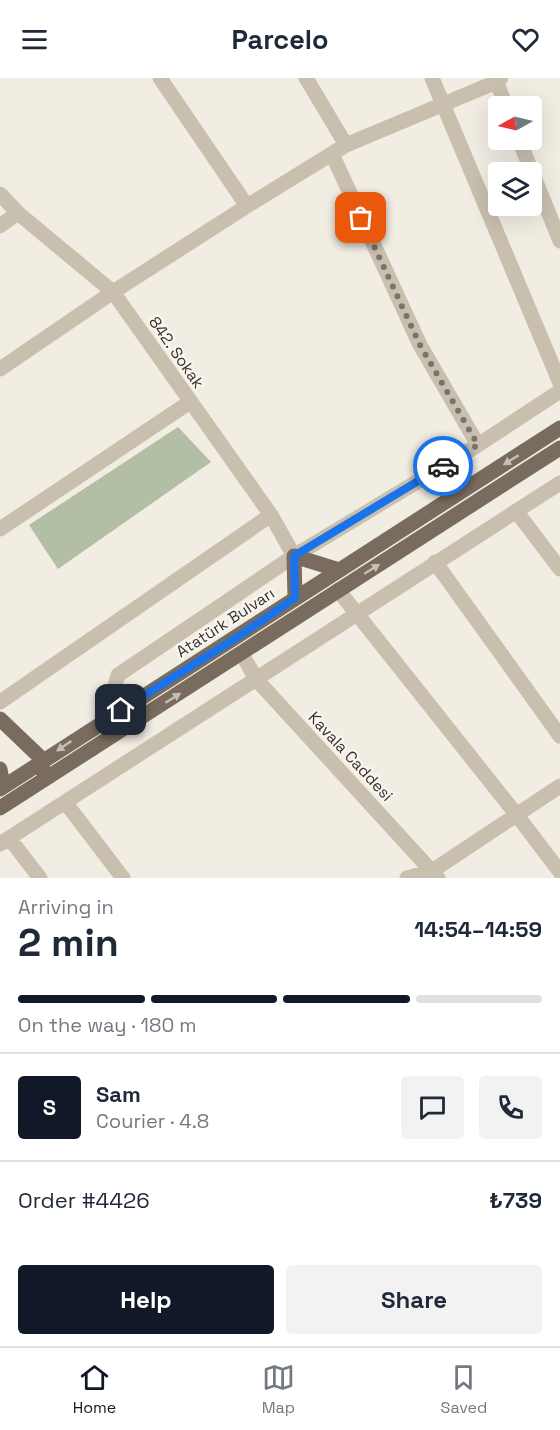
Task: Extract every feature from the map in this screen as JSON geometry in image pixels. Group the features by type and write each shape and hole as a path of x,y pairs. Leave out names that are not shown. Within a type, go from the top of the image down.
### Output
{"main road":[{"name":"Atatürk Bulvarı","path":"2,788 560,428"},
{"path":"0,808 560,448"},
{"path":"295,598 294,556 339,570"},
{"path":"0,719 43,760 41,782"},
{"path":"0,769 2,788"}],"street":[{"path":"160,78 247,206"},
{"path":"306,78 346,145"},
{"path":"432,78 560,383"},
{"path":"0,369 113,292 346,145 497,79 503,96"},
{"path":"523,150 560,241"},
{"path":"332,154 420,345 478,445"},
{"name":"842. Sokak","path":"0,194 18,213 113,292 271,515 294,556"},
{"path":"0,226 18,213"},
{"path":"105,721 118,675 294,556 478,445 560,391"},
{"path":"0,529 190,402"},
{"path":"40,878 5,841 560,483"},
{"path":"516,511 560,569"},
{"path":"0,702 271,515"},
{"path":"435,562 560,736"},
{"path":"338,591 560,872"},
{"name":"Kavala Caddesi","path":"242,654 256,679 435,875"},
{"path":"407,878 435,875 516,814 560,786"},
{"path":"65,802 123,878"}],"green space":[{"path":"178,427 211,462 58,569 29,525"}],"way so far":[{"path":"361,218 420,345 478,445 443,466"}],"route":[{"path":"121,710 295,598 294,556 443,466"}]}
